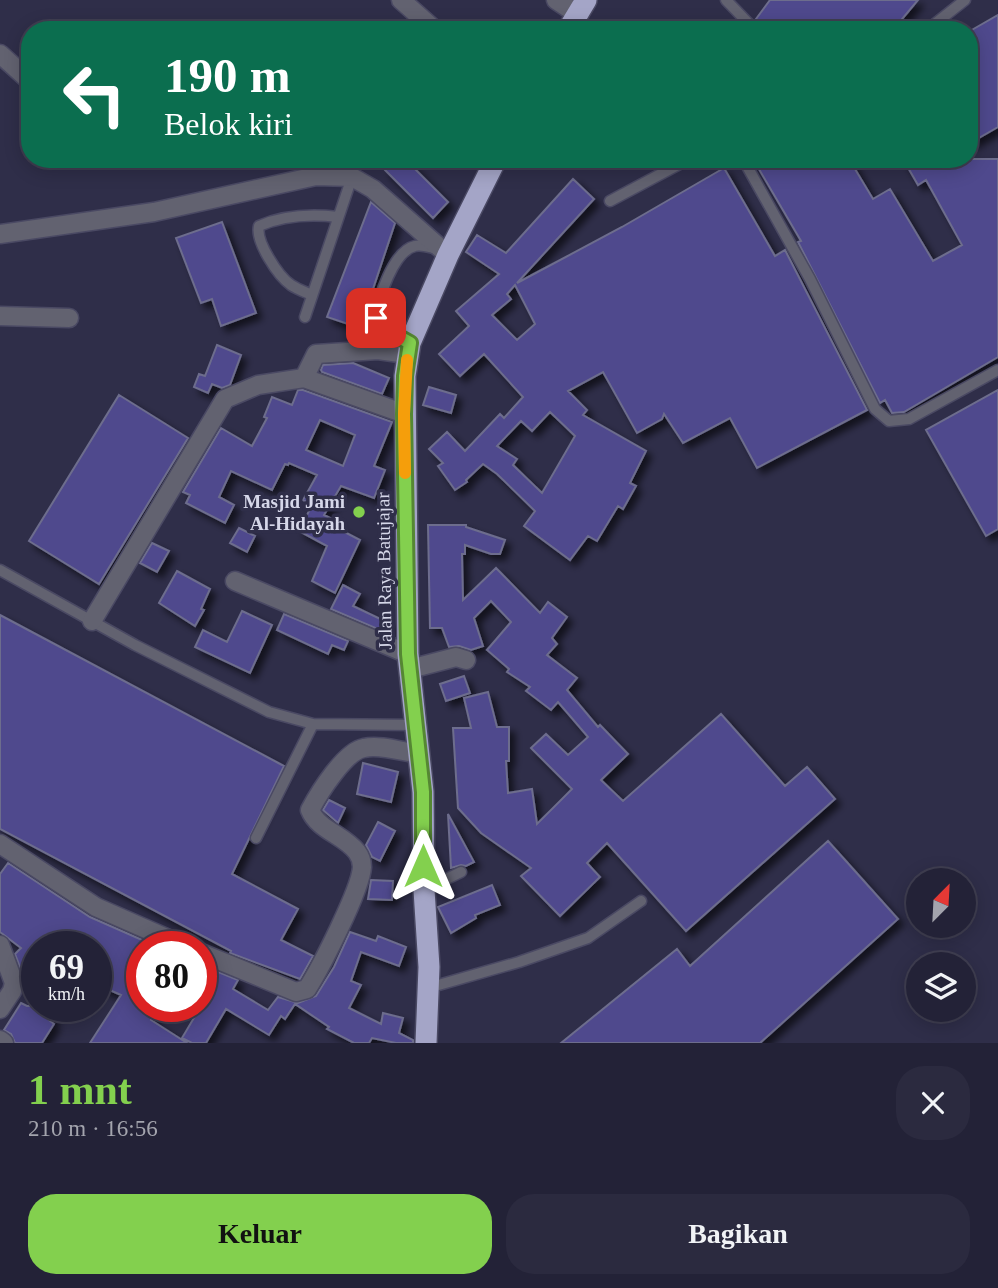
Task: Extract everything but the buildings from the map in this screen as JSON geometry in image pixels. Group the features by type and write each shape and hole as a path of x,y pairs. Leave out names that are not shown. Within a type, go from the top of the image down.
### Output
{"highway":[{"name":"Jalan Raya Batujajar","path":"426,1043 428,988 423,792 409,661 404,414 409,349 445,252 491,168"}],"street":[{"path":"401,0 425,21"},
{"path":"556,0 577,15"},
{"path":"0,54 21,72"},
{"path":"0,234 154,212 316,176 352,177 373,189 445,252"},
{"path":"0,316 69,318"},
{"path":"304,378 316,354 409,349"},
{"path":"92,621 225,400 258,385 304,378 404,414"},
{"path":"235,581 409,661 456,657 466,660"},
{"path":"217,960 296,992 307,989 351,903 362,868 359,855 348,841 319,823 310,810 327,783 354,751 366,747 419,754"},
{"path":"0,844 96,906 151,931"},
{"path":"0,945 14,983 0,1009"}],"lane":[{"path":"726,0 746,21"},
{"path":"937,21 959,2"},
{"path":"610,201 672,168"},
{"path":"748,168 810,279 874,409 889,421 909,419 998,370"},
{"path":"305,317 352,177"},
{"path":"312,295 290,284 270,259 257,230 268,222 310,214 338,217"},
{"path":"409,349 376,318 377,305 393,267 404,251 417,245 445,252"},
{"path":"0,570 92,621 269,712 313,724 416,725"},
{"path":"256,838 313,724"},
{"path":"424,890 461,872"},
{"path":"428,988 519,962 588,938 641,901"}],"slow traffic":[{"path":"405,473 407,360"}],"place":[{"name":"Masjid Jami Al-Hidayah","path":"359,512"}],"route":[{"path":"376,318 385,329 410,343 405,376 404,414 408,654 423,792 423,866"}]}
